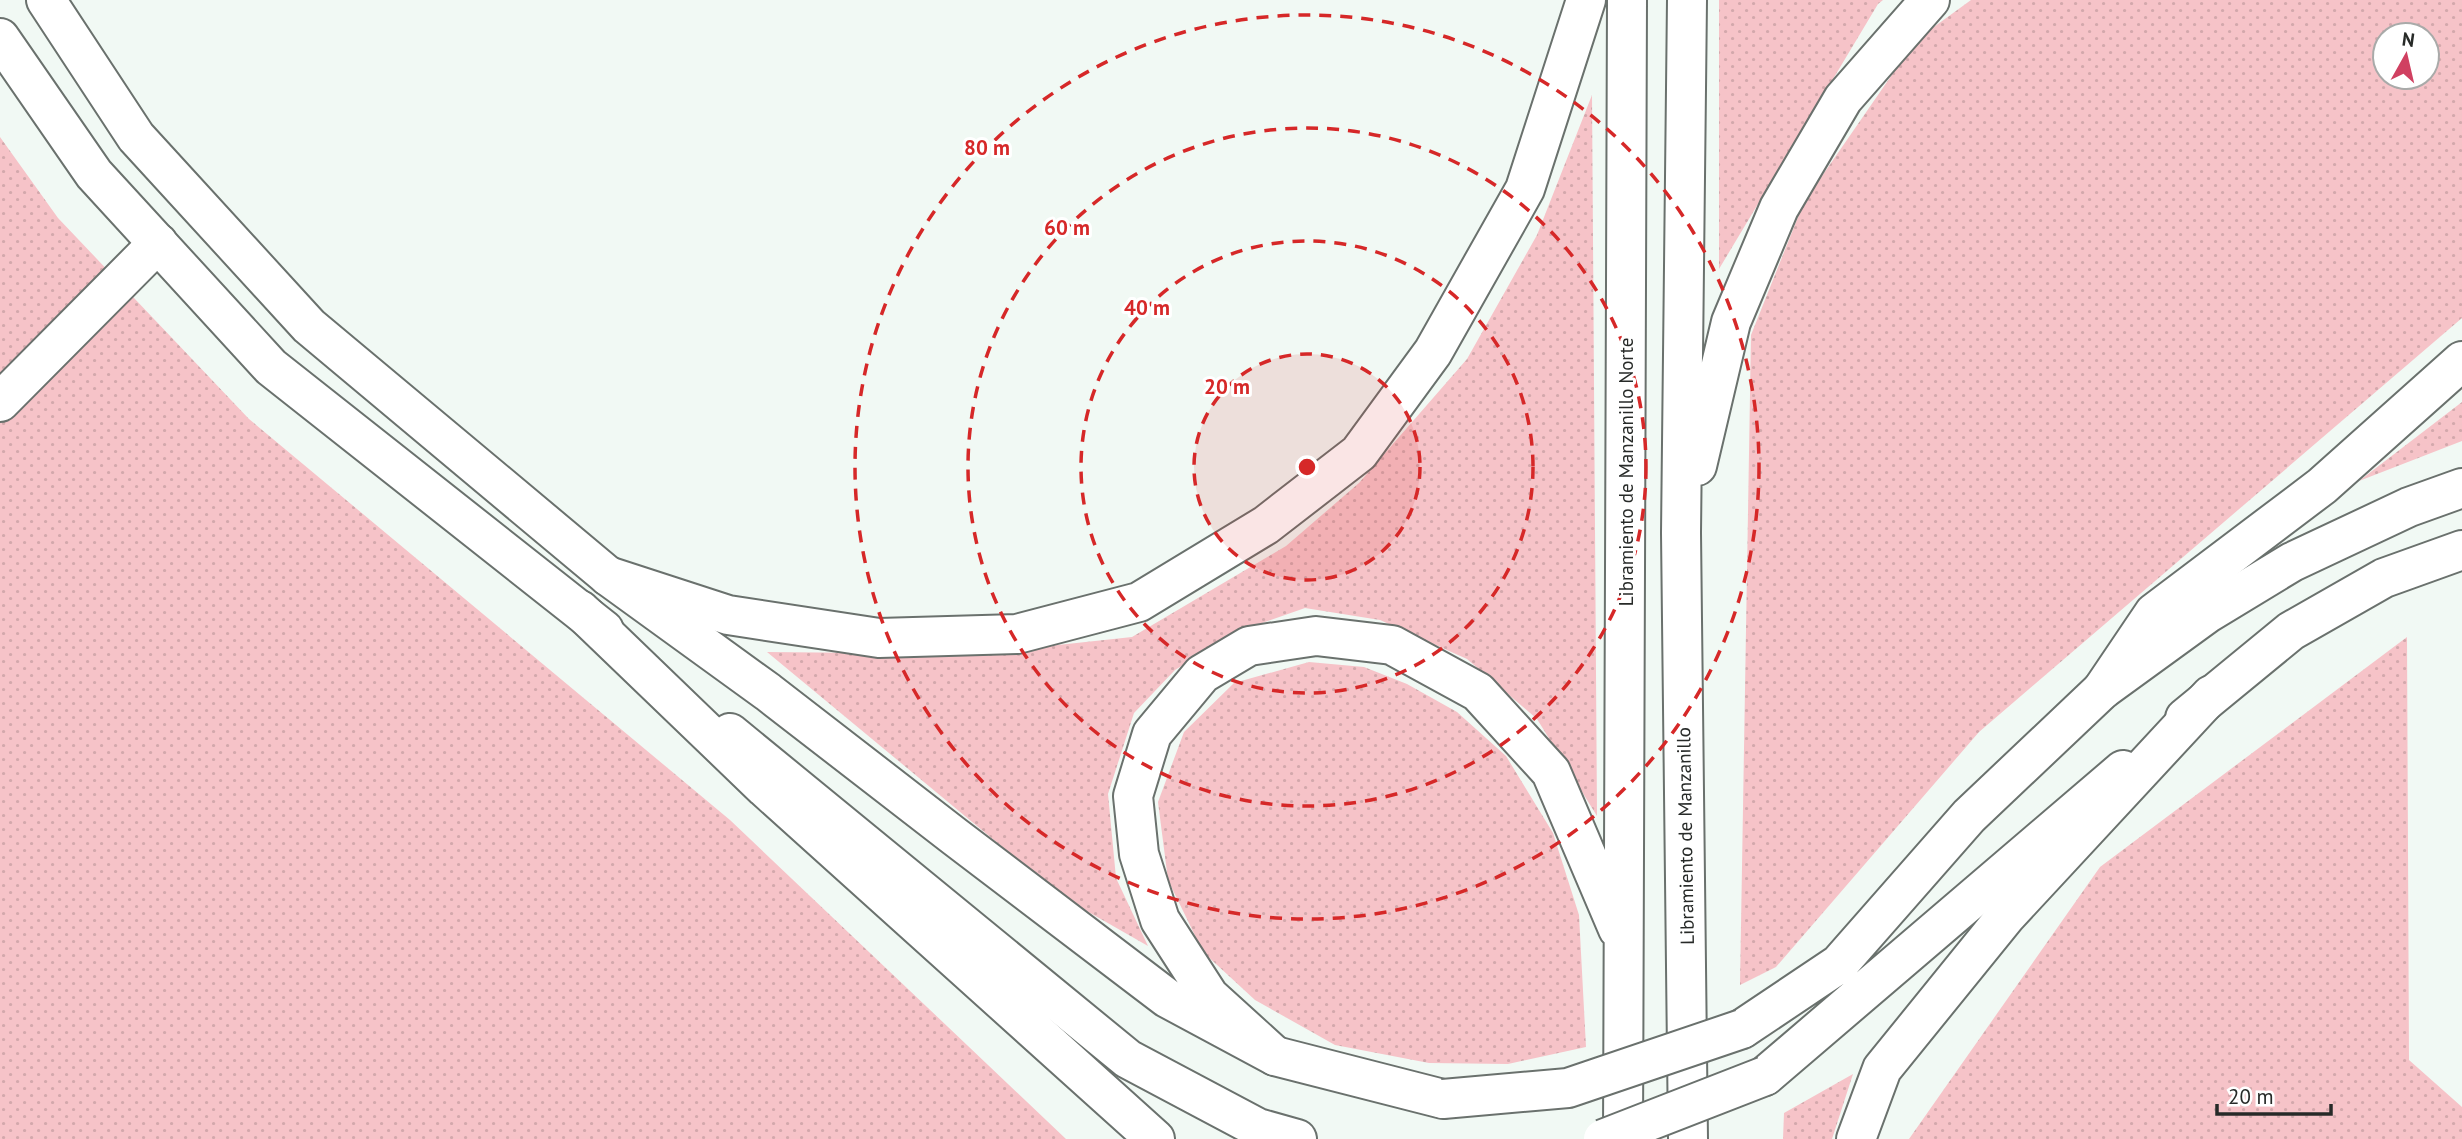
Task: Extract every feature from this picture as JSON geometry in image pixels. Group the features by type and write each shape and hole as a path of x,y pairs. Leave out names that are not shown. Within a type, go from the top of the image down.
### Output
{"main road":[{"path":"46,0 136,137 309,326 608,576 768,692 1167,998 1275,1056 1443,1098 1569,1088 1742,1029 1839,964 1969,816 2102,690 2208,613 2292,562 2409,507 2462,488"},
{"path":"608,576 728,615 879,638 1017,634 1139,602 1266,525 1359,453 1433,352 1525,189 1586,0"},
{"name":"Libramiento de Manzanillo Norte","path":"1625,944 1627,0"},
{"path":"1681,533 1687,0"},
{"path":"1681,533 1731,322 1779,208 1843,99 1930,0"},
{"path":"0,38 93,174 271,367 580,610 1128,1059 1258,1128 1297,1139"},
{"path":"0,402 158,243"},
{"path":"2102,690 2154,613 2322,485 2462,361"},
{"name":"Libramiento de Manzanillo","path":"1681,533 1688,1139"},
{"path":"1603,1139 1765,1076 2211,695 2291,631 2384,578 2462,550"},
{"path":"580,610 765,788 1155,1139"},
{"path":"1275,1056 1209,996 1160,920 1139,854 1133,796 1152,734 1202,674 1249,646 1316,636 1392,645 1478,692 1551,772 1625,944 1623,1139"},
{"path":"1856,1139 1882,1069 2006,916 2211,695"}],"shaded area":[{"path":"1719,0 1883,0 1878,4 1719,269"},
{"path":"1971,0 2462,0 2462,318 1979,732 1776,967 1740,985 1751,335 1804,202 1916,40"},
{"path":"1592,95 1597,816 1537,719 1467,659 1380,620 1305,608 1234,633 1175,670 1134,713 1108,794 1116,878 1148,946 1064,898 767,652 974,654 1132,637 1286,546 1359,483 1467,359 1537,235"},
{"path":"0,137 58,218 249,419 730,820 1066,1139 0,1139"},
{"path":"2462,402 2462,441 2359,481"},
{"path":"2407,637 2409,1060 2462,1107 2462,1139 1909,1139 2100,867"},
{"path":"1309,662 1364,667 1407,684 1457,712 1506,756 1553,833 1579,915 1586,1047 1508,1064 1429,1063 1335,1045 1255,1000 1203,952 1168,880 1158,802 1184,732 1234,683"},
{"path":"1853,1074 1832,1139 1783,1139 1784,1113"}]}
